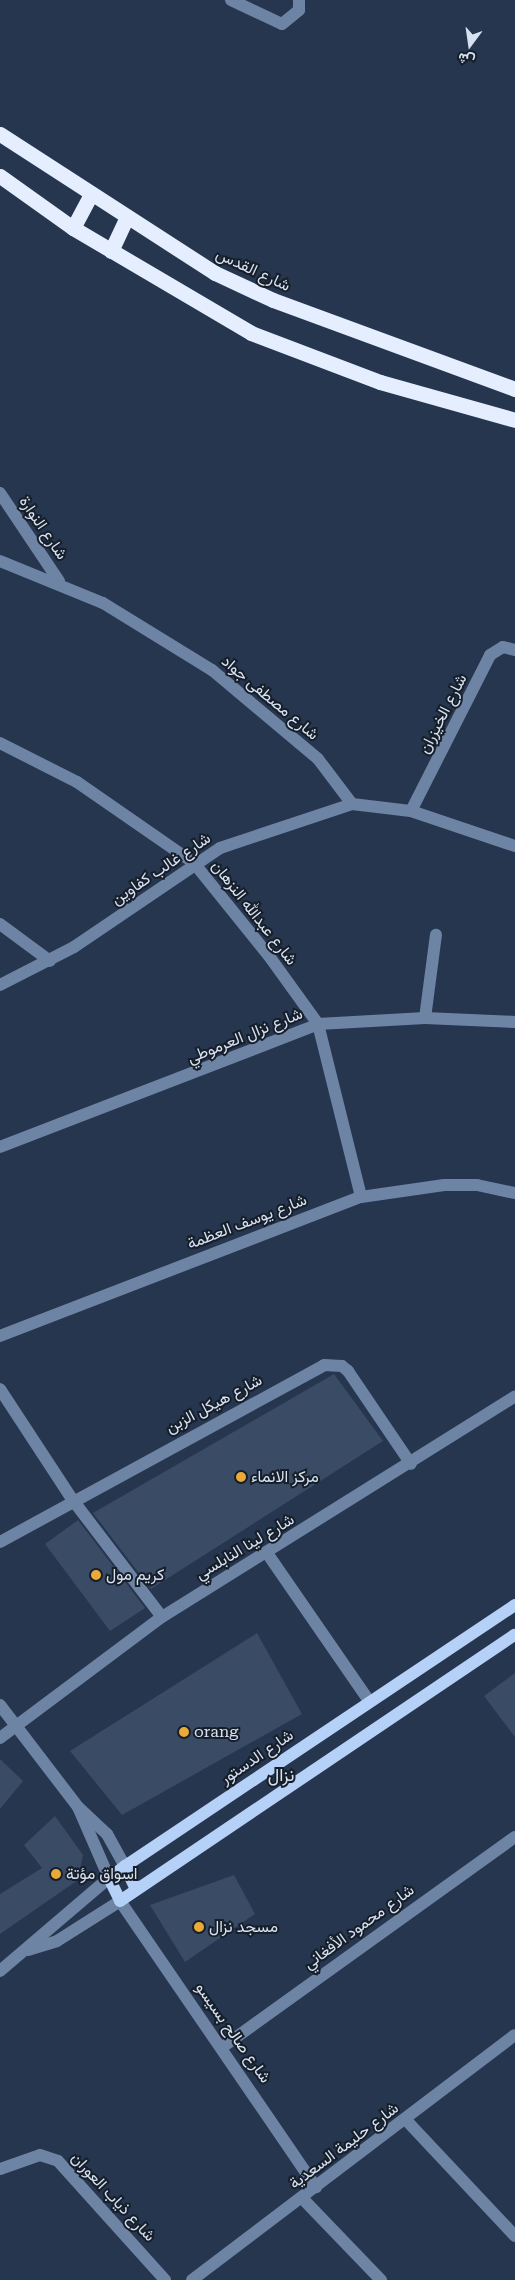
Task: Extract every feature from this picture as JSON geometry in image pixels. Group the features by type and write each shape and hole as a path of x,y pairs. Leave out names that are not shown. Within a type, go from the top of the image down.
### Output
{"highway":[{"name":"شارع القدس","path":"0,134 215,273 273,300 515,389"},
{"path":"0,176 73,228 242,328 298,353 380,382 515,420"},
{"path":"73,228 91,194"},
{"path":"111,251 127,217"}],"main road":[{"name":"شارع الدستور","path":"109,1878 369,1702 514,1607"},
{"name":"شارع الدستور","path":"120,1901 515,1635"},
{"path":"125,1866 136,1890"},
{"path":"109,1878 120,1901"}],"street":[{"path":"231,0 282,24 299,10 299,0"},
{"name":"شارع النوارة","path":"0,493 59,581"},
{"name":"شارع مصطفى جواد","path":"0,561 59,581 142,626 212,670 318,760 352,804"},
{"name":"شارع الخيزران","path":"411,812 490,655 503,647 515,650"},
{"name":"شارع عبدالله النزهان","path":"0,743 77,782 194,863 318,1024 361,1197"},
{"path":"352,804 411,812 515,846"},
{"name":"شارع غالب كفاوين","path":"0,985 50,961 194,863 228,845 352,804"},
{"path":"0,924 50,961"},
{"path":"425,1018 436,935"},
{"name":"شارع نزال العرموطي","path":"0,1147 318,1024 425,1018 515,1022"},
{"name":"شارع يوسف العظمة","path":"0,1336 361,1197 444,1185 477,1185 515,1193"},
{"name":"شارع هيكل الزبن","path":"0,1542 72,1499 324,1365 342,1366 348,1371 412,1464"},
{"path":"0,1389 72,1499 162,1617"},
{"name":"شارع لينا النابلسي","path":"0,1738 162,1617 412,1464 515,1396"},
{"path":"267,1553 369,1702"},
{"path":"0,1705 78,1807 107,1834 125,1866"},
{"path":"78,1807 109,1878"},
{"name":"شارع محمود الأفغاني","path":"224,2046 515,1836"},
{"name":"شارع الدستور","path":"0,1970 28,1950 109,1878"},
{"name":"شارع الدستور","path":"28,1950 56,1941 120,1901"},
{"name":"شارع صالح بسيسو","path":"120,1901 224,2046 316,2187"},
{"name":"شارع حليمة السعدية","path":"192,2280 406,2120 515,2035"},
{"path":"500,2046 515,2044"},
{"path":"406,2120 515,2236"},
{"name":"شارع ذياب العوران","path":"0,2169 40,2155 58,2161 165,2280"},
{"path":"302,2198 381,2280"}],"building":[{"name":"مركز الانماء","path":"334,1374 383,1441 151,1589 93,1513"},
{"name":"كريم مول","path":"78,1520 145,1608 110,1631 45,1544"},
{"name":"orang","path":"257,1633 302,1714 122,1815 70,1751"},
{"path":"515,1673 515,1737 484,1696"},
{"path":"0,1759 23,1781 0,1809"},
{"name":"اسواق مؤتة","path":"55,1816 83,1855 78,1880 0,1934 0,1894 42,1868 24,1845"},
{"name":"مسجد نزال","path":"234,1875 255,1914 185,1962 150,1905"}],"place":[{"name":"مركز الانماء","path":"241,1477"},
{"name":"كريم مول","path":"96,1575"},
{"name":"orang","path":"184,1732"},
{"name":"اسواق مؤتة","path":"56,1874"},
{"name":"مسجد نزال","path":"199,1927"}],"district":[{"name":"نزال","path":"281,1775"}]}
